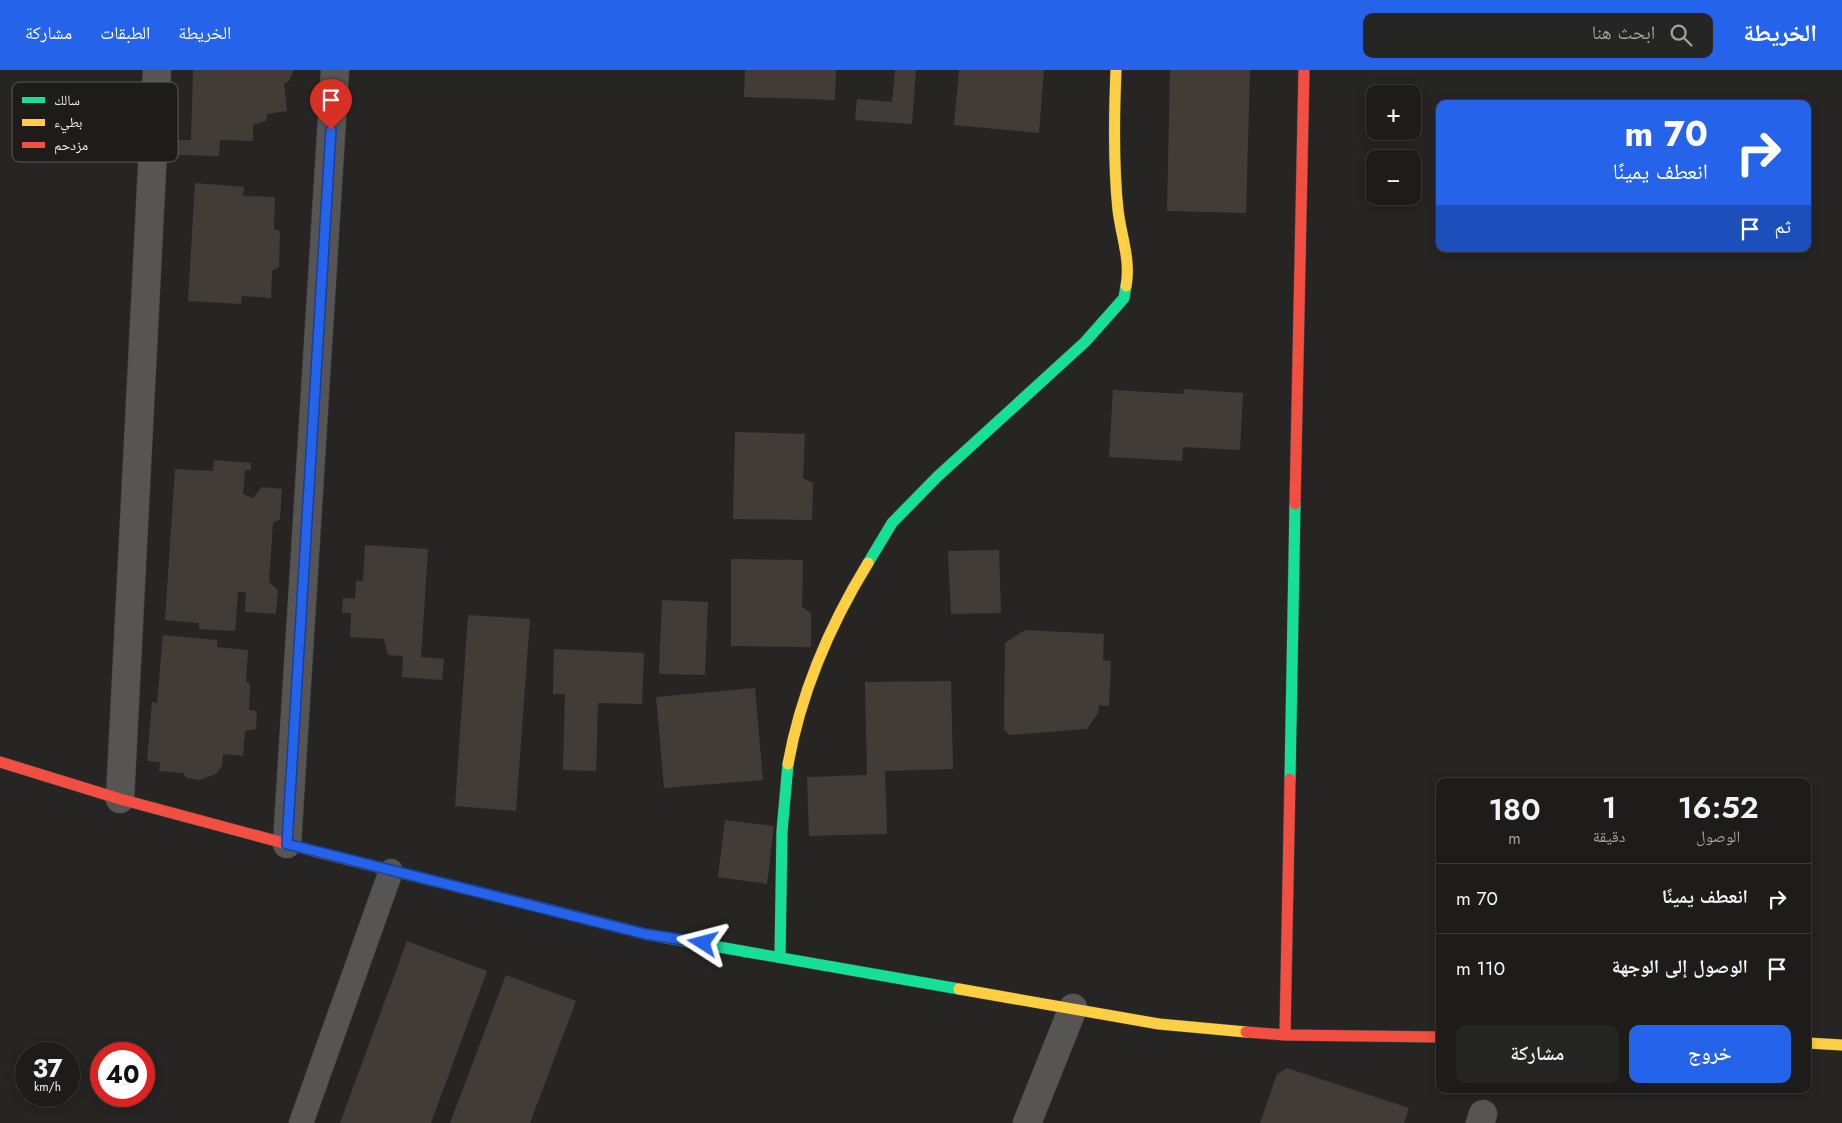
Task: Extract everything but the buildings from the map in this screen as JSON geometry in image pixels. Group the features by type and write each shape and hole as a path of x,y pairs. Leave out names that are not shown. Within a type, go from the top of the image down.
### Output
{"street":[{"path":"287,844 335,70"},
{"path":"780,956 785,781 795,724 820,653 861,574 892,523 944,471 1085,342 1124,298 1129,270 1117,202 1112,129 1116,70"},
{"path":"1285,1035 1304,70"},
{"path":"120,799 152,162"},
{"path":"0,762 120,799 287,844 645,934 780,956 1159,1024 1285,1035 1436,1037"},
{"path":"1027,1123 1073,1008"},
{"path":"1811,1043 1842,1045"}],"lane":[{"path":"301,1123 391,871"}],"traffic: fast":[{"path":"868,563 892,523 937,477 1085,342 1124,298 1126,286"},
{"path":"1290,779 1295,504"},
{"path":"780,956 782,831 788,764"},
{"path":"543,908 645,934 959,989"}],"traffic: slow":[{"path":"1116,70 1115,175 1118,210 1127,267 1126,286"},
{"path":"788,764 809,685 841,610 868,563"},
{"path":"317,852 543,908"},
{"path":"959,989 1159,1024 1246,1032"},
{"path":"1811,1043 1842,1045"}],"traffic: jam":[{"path":"1295,504 1304,70"},
{"path":"0,762 120,799 317,852"},
{"path":"1285,1035 1290,779"},
{"path":"1246,1032 1285,1035 1436,1037"}],"route":[{"path":"331,130 287,844 645,934 703,943"}]}
